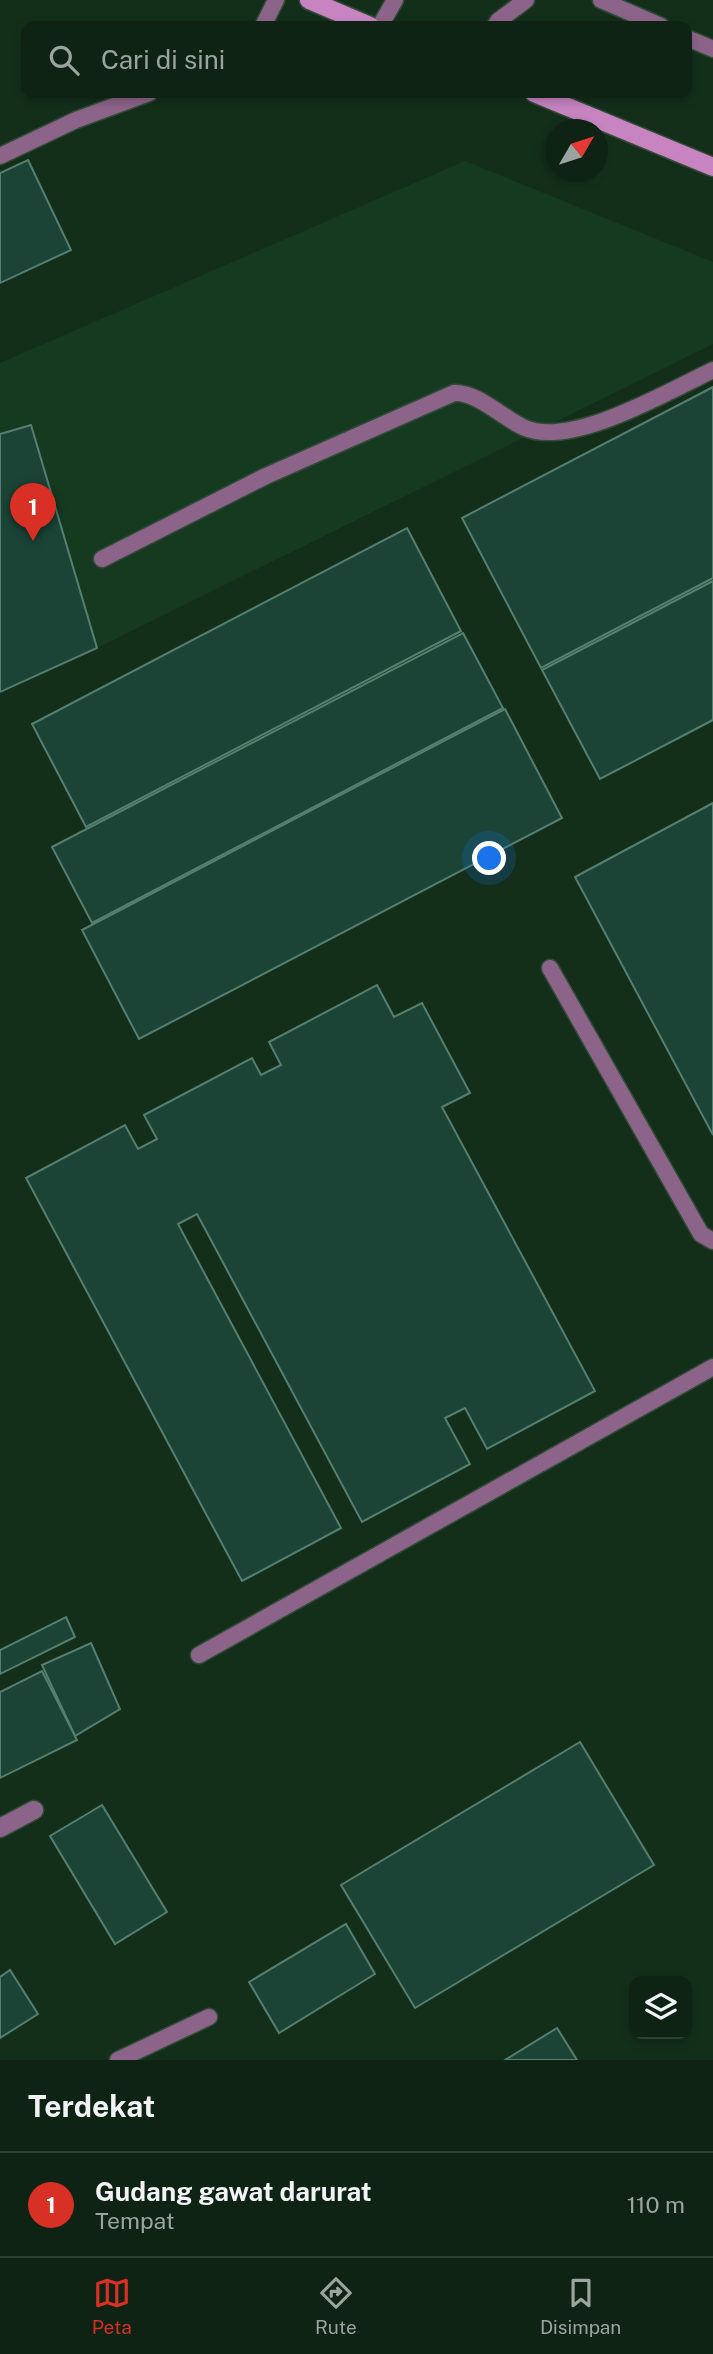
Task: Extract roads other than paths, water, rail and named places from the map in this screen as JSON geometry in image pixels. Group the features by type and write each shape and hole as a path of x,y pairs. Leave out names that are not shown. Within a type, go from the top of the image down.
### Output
{"main road":[{"path":"309,0 358,21"},
{"path":"546,98 713,167"}],"street":[{"path":"0,1828 34,1810"}],"lane":[{"path":"266,21 276,0"},
{"path":"383,21 394,0"},
{"path":"498,21 526,0"},
{"path":"601,0 649,21"},
{"path":"692,40 713,49"},
{"path":"0,156 76,121 136,98"},
{"path":"102,559 266,476 454,393 468,394 526,429 542,433 560,433 601,423 713,370"},
{"path":"550,968 701,1234 713,1241"},
{"path":"199,1655 713,1367"},
{"path":"118,2060 209,2017"}],"place":[{"name":"Gudang gawat darurat","path":"33,541"}]}
